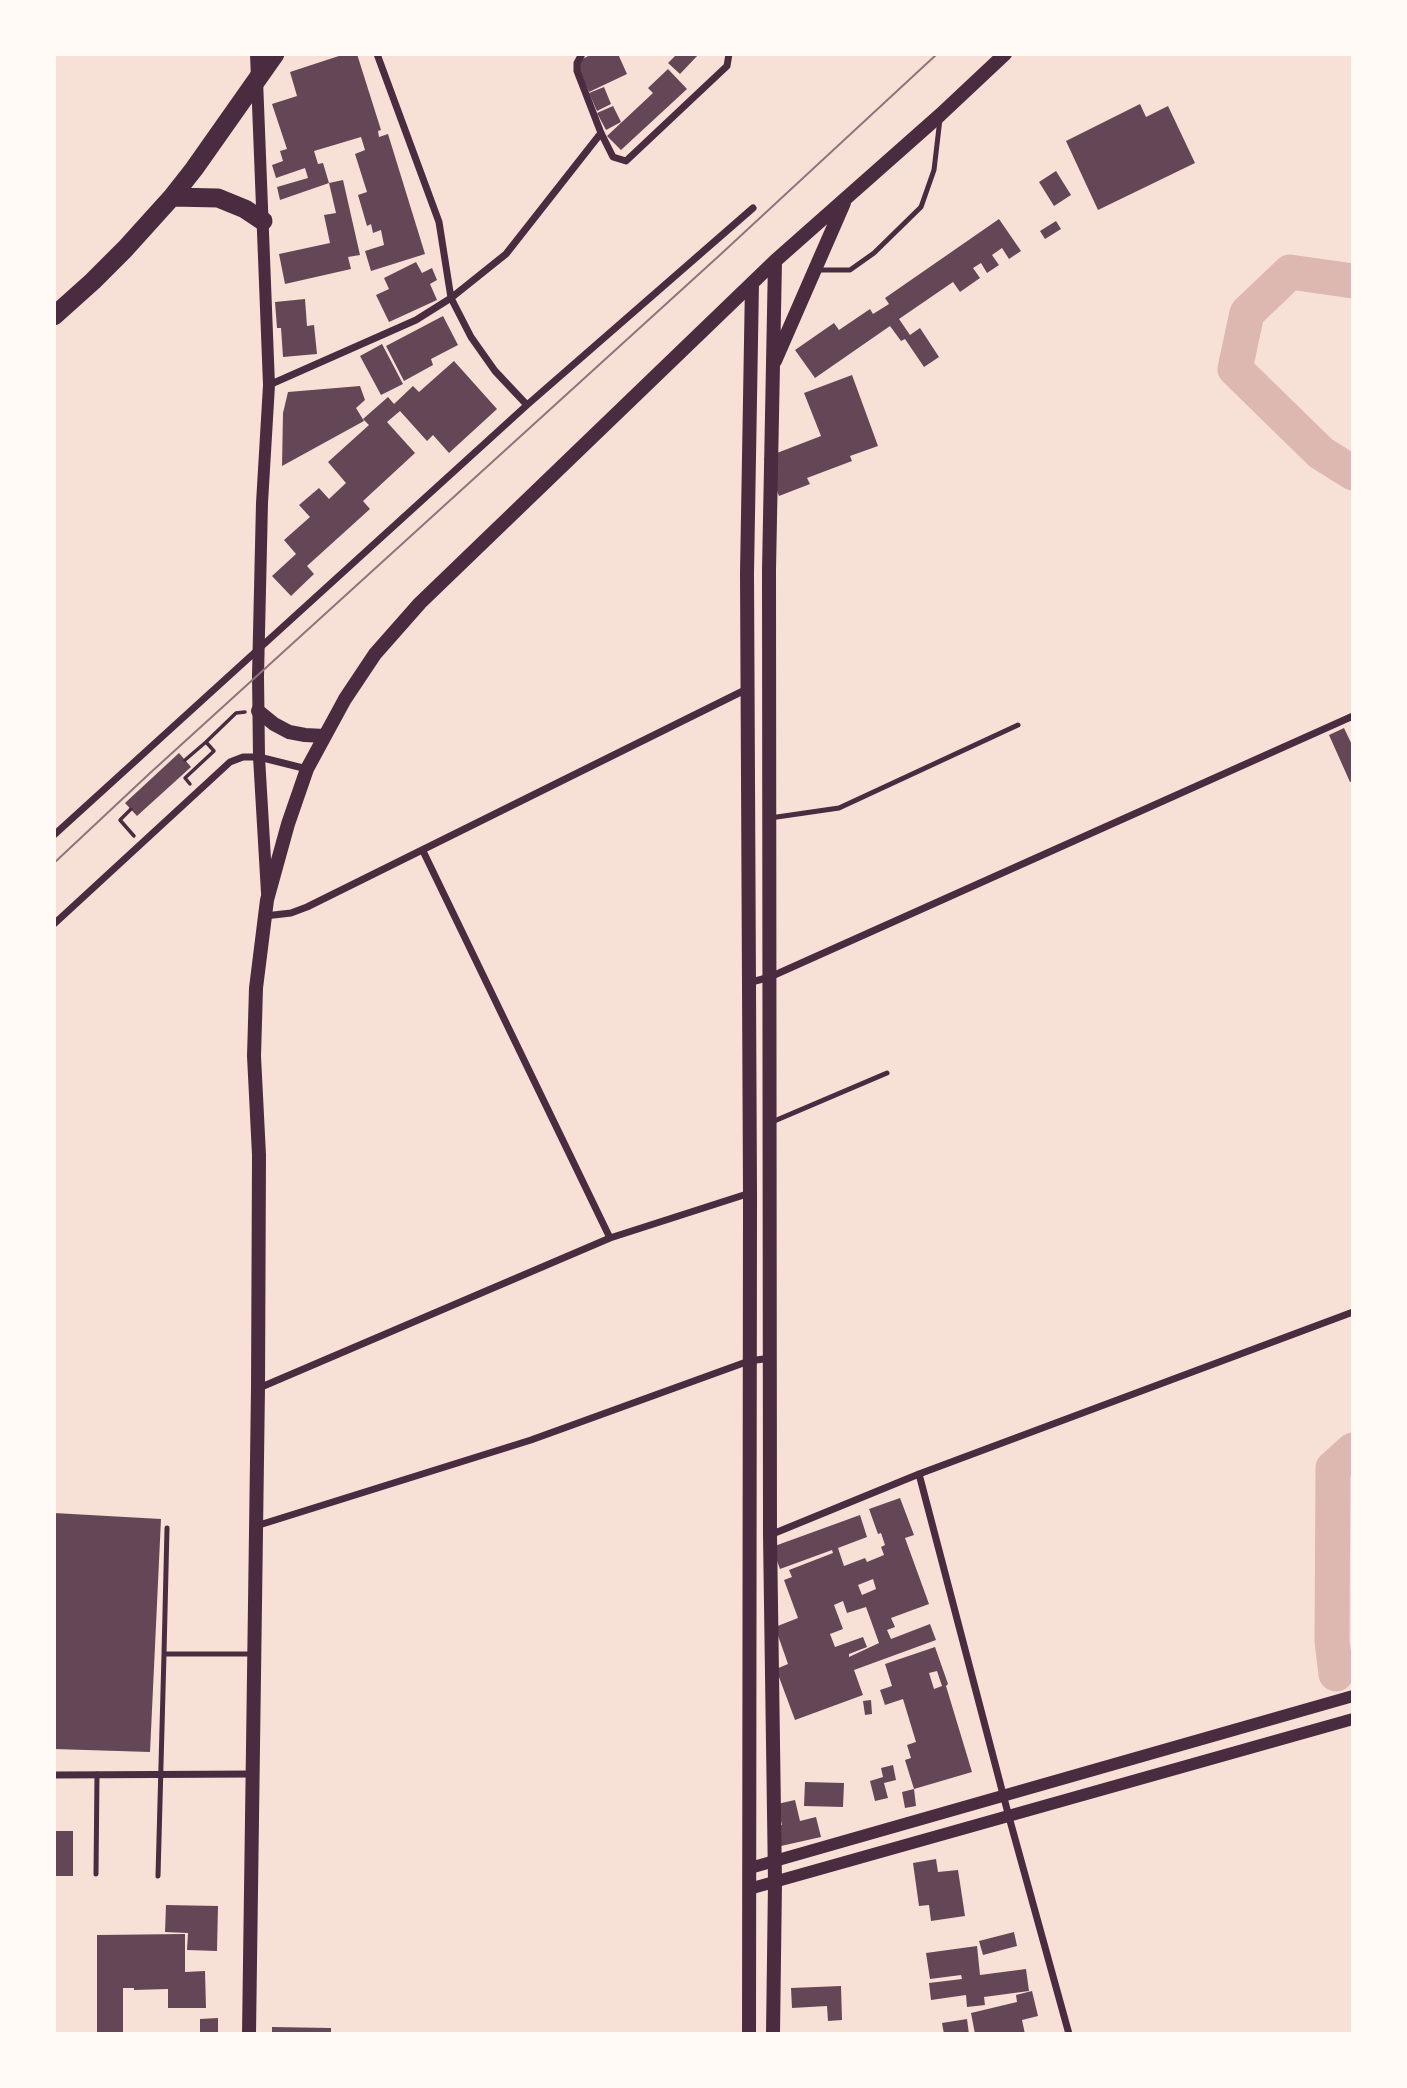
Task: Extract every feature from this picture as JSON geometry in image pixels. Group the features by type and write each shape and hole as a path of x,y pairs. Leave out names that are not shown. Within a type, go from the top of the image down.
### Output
{"highway":[{"path":"54,316 109,265 172,197 275,54"},
{"path":"172,197 218,198 245,209 263,221"}],"main road":[{"path":"249,2034 258,1388 259,1155 254,1056 256,988 267,900 288,824 307,769 345,699 375,654 421,603 775,261 1005,54"},
{"path":"772,366 846,198"},
{"path":"773,2034 775,1882 770,1535 769,570 775,261"},
{"path":"749,2034 750,1193 747,573 752,283"},
{"path":"747,573 769,570"},
{"path":"258,711 289,732 324,736"}],"street":[{"path":"256,54 269,385 258,649 259,757 267,900"},
{"path":"377,54 439,222 451,298 471,337 495,371 527,405"},
{"path":"582,54 577,63 577,71 601,133 613,158 626,161 727,66 729,54"},
{"path":"269,385 416,320 451,298 506,254 601,133"},
{"path":"54,835 527,405 753,208"},
{"path":"264,916 291,913 307,907 748,688"},
{"path":"748,983 770,977 1353,716"},
{"path":"54,924 230,762 243,757 259,757 307,769"},
{"path":"423,851 610,1238"},
{"path":"258,1388 610,1238 750,1193"},
{"path":"770,1535 919,1475 1353,1312"},
{"path":"257,1526 531,1440 749,1361 771,1358"},
{"path":"919,1475 1069,2034"},
{"path":"750,1868 1353,1696"},
{"path":"749,1889 1353,1719"},
{"path":"54,1775 253,1774"}],"lane":[{"path":"815,270 850,270 874,253 921,208 933,170 940,115"},
{"path":"770,818 839,808 1018,725"},
{"path":"770,1123 887,1073"},
{"path":"158,1876 167,1528"},
{"path":"164,1654 254,1654"},
{"path":"96,1874 97,1774"}],"path":[{"path":"185,760 236,713 258,711"},
{"path":"185,778 214,751 206,742"},
{"path":"131,809 120,820 142,844"}],"building":[{"path":"345,54 357,54 381,130 378,131 379,137 388,134 425,254 371,271 365,251 384,245 381,230 373,233 371,224 367,226 358,195 367,192 355,154 365,150 361,137 314,151 318,164 323,163 329,183 280,200 277,187 308,178 305,168 276,178 272,165 283,161 280,151 287,149 272,104 297,96 290,72"},
{"path":"593,54 618,54 627,74 589,92 575,62"},
{"path":"677,54 699,54 680,74 668,63"},
{"path":"668,69 687,89 621,150 607,136 653,93 648,88"},
{"path":"604,87 611,104 597,111 589,93"},
{"path":"1140,104 1146,117 1168,106 1195,163 1098,210 1066,141"},
{"path":"613,106 621,122 606,130 597,113"},
{"path":"1056,171 1071,195 1054,206 1039,182"},
{"path":"343,180 360,255 348,257 351,269 285,284 279,254 330,243 324,215 336,213 329,183"},
{"path":"999,219 1021,251 1009,259 1002,248 992,255 999,265 987,273 981,263 973,268 980,278 960,292 953,282 899,319 910,335 920,328 939,357 924,367 905,339 901,341 890,326 815,378 795,350 834,323 839,330 870,309 873,314 889,304 885,298"},
{"path":"1056,221 1061,229 1045,239 1040,231"},
{"path":"416,262 422,273 432,268 437,280 430,284 437,300 389,322 376,295 389,289 384,278"},
{"path":"305,299 307,326 314,325 317,354 283,357 281,328 277,328 275,302"},
{"path":"443,316 458,345 431,359 433,365 404,381 386,346"},
{"path":"382,344 403,384 381,395 360,356"},
{"path":"454,361 497,409 449,453 433,435 427,441 400,411 387,422 415,453 363,501 370,509 307,566 314,574 291,596 272,576 296,554 284,540 310,517 299,505 319,488 329,499 346,483 328,462 369,425 363,419 388,397 394,404 413,386 419,392"},
{"path":"852,375 878,446 850,456 852,461 807,478 810,484 779,496 764,458 821,436 804,393"},
{"path":"360,386 365,400 356,408 364,421 282,466 283,413 288,392"},
{"path":"1344,728 1353,747 1353,781 1350,782 1329,735"},
{"path":"179,753 191,767 137,816 125,803"},
{"path":"900,1498 914,1535 905,1538 929,1604 891,1618 895,1627 887,1630 891,1639 930,1624 936,1640 854,1670 863,1695 795,1720 776,1669 788,1664 775,1627 798,1618 784,1580 792,1577 789,1570 833,1553 832,1550 780,1569 772,1547 860,1515 867,1537 838,1548 844,1566 865,1558 867,1562 884,1555 881,1547 885,1545 869,1509","holes":["873,1579 876,1589 862,1595 858,1585","843,1601 847,1613 866,1607 879,1643 849,1657 849,1654 867,1647 863,1637 835,1647 830,1634 843,1629 834,1605"]},
{"path":"54,1513 161,1519 150,1752 54,1749"},
{"path":"935,1647 972,1772 914,1789 905,1760 911,1758 907,1745 916,1742 903,1699 885,1705 880,1690 892,1686 885,1664","holes":["937,1671 942,1686 934,1689 929,1673"]},
{"path":"871,1700 872,1714 865,1715 863,1701"},
{"path":"893,1765 896,1780 884,1783 888,1798 875,1801 870,1781 883,1777 881,1768"},
{"path":"805,1782 844,1783 843,1807 804,1806"},
{"path":"914,1789 916,1806 905,1808 902,1792"},
{"path":"795,1800 800,1821 816,1817 821,1837 781,1846 777,1826 782,1825 777,1804"},
{"path":"54,1831 73,1831 73,1876 54,1876"},
{"path":"936,1859 938,1872 958,1870 965,1916 931,1921 929,1905 919,1906 913,1863"},
{"path":"166,1905 218,1906 217,1951 187,1950 188,1933 165,1932"},
{"path":"1014,1932 1017,1946 983,1955 979,1941"},
{"path":"185,1934 185,1972 205,1971 206,2008 168,2008 168,1989 123,1988 123,2034 97,2034 97,1935"},
{"path":"977,1946 980,1975 1026,1969 1029,1991 984,1997 985,2005 967,2007 966,1995 931,2000 929,1983 962,1979 961,1975 930,1979 926,1953"},
{"path":"841,1986 842,2020 828,2021 827,2006 792,2008 791,1988"},
{"path":"1032,1991 1038,2016 1022,2020 1025,2034 975,2034 971,2013 1017,2002 1016,1995"},
{"path":"218,2018 218,2034 200,2034 200,2019"},
{"path":"967,2019 969,2034 944,2034 942,2023"},
{"path":"272,2027 331,2028 331,2034 272,2034"}],"waterway":[{"path":"1353,281 1290,272 1247,313 1235,369 1321,453 1353,473"},
{"path":"1336,1674 1332,1641 1333,1468 1353,1450"}],"tram line":[{"path":"54,863 937,54"}]}
